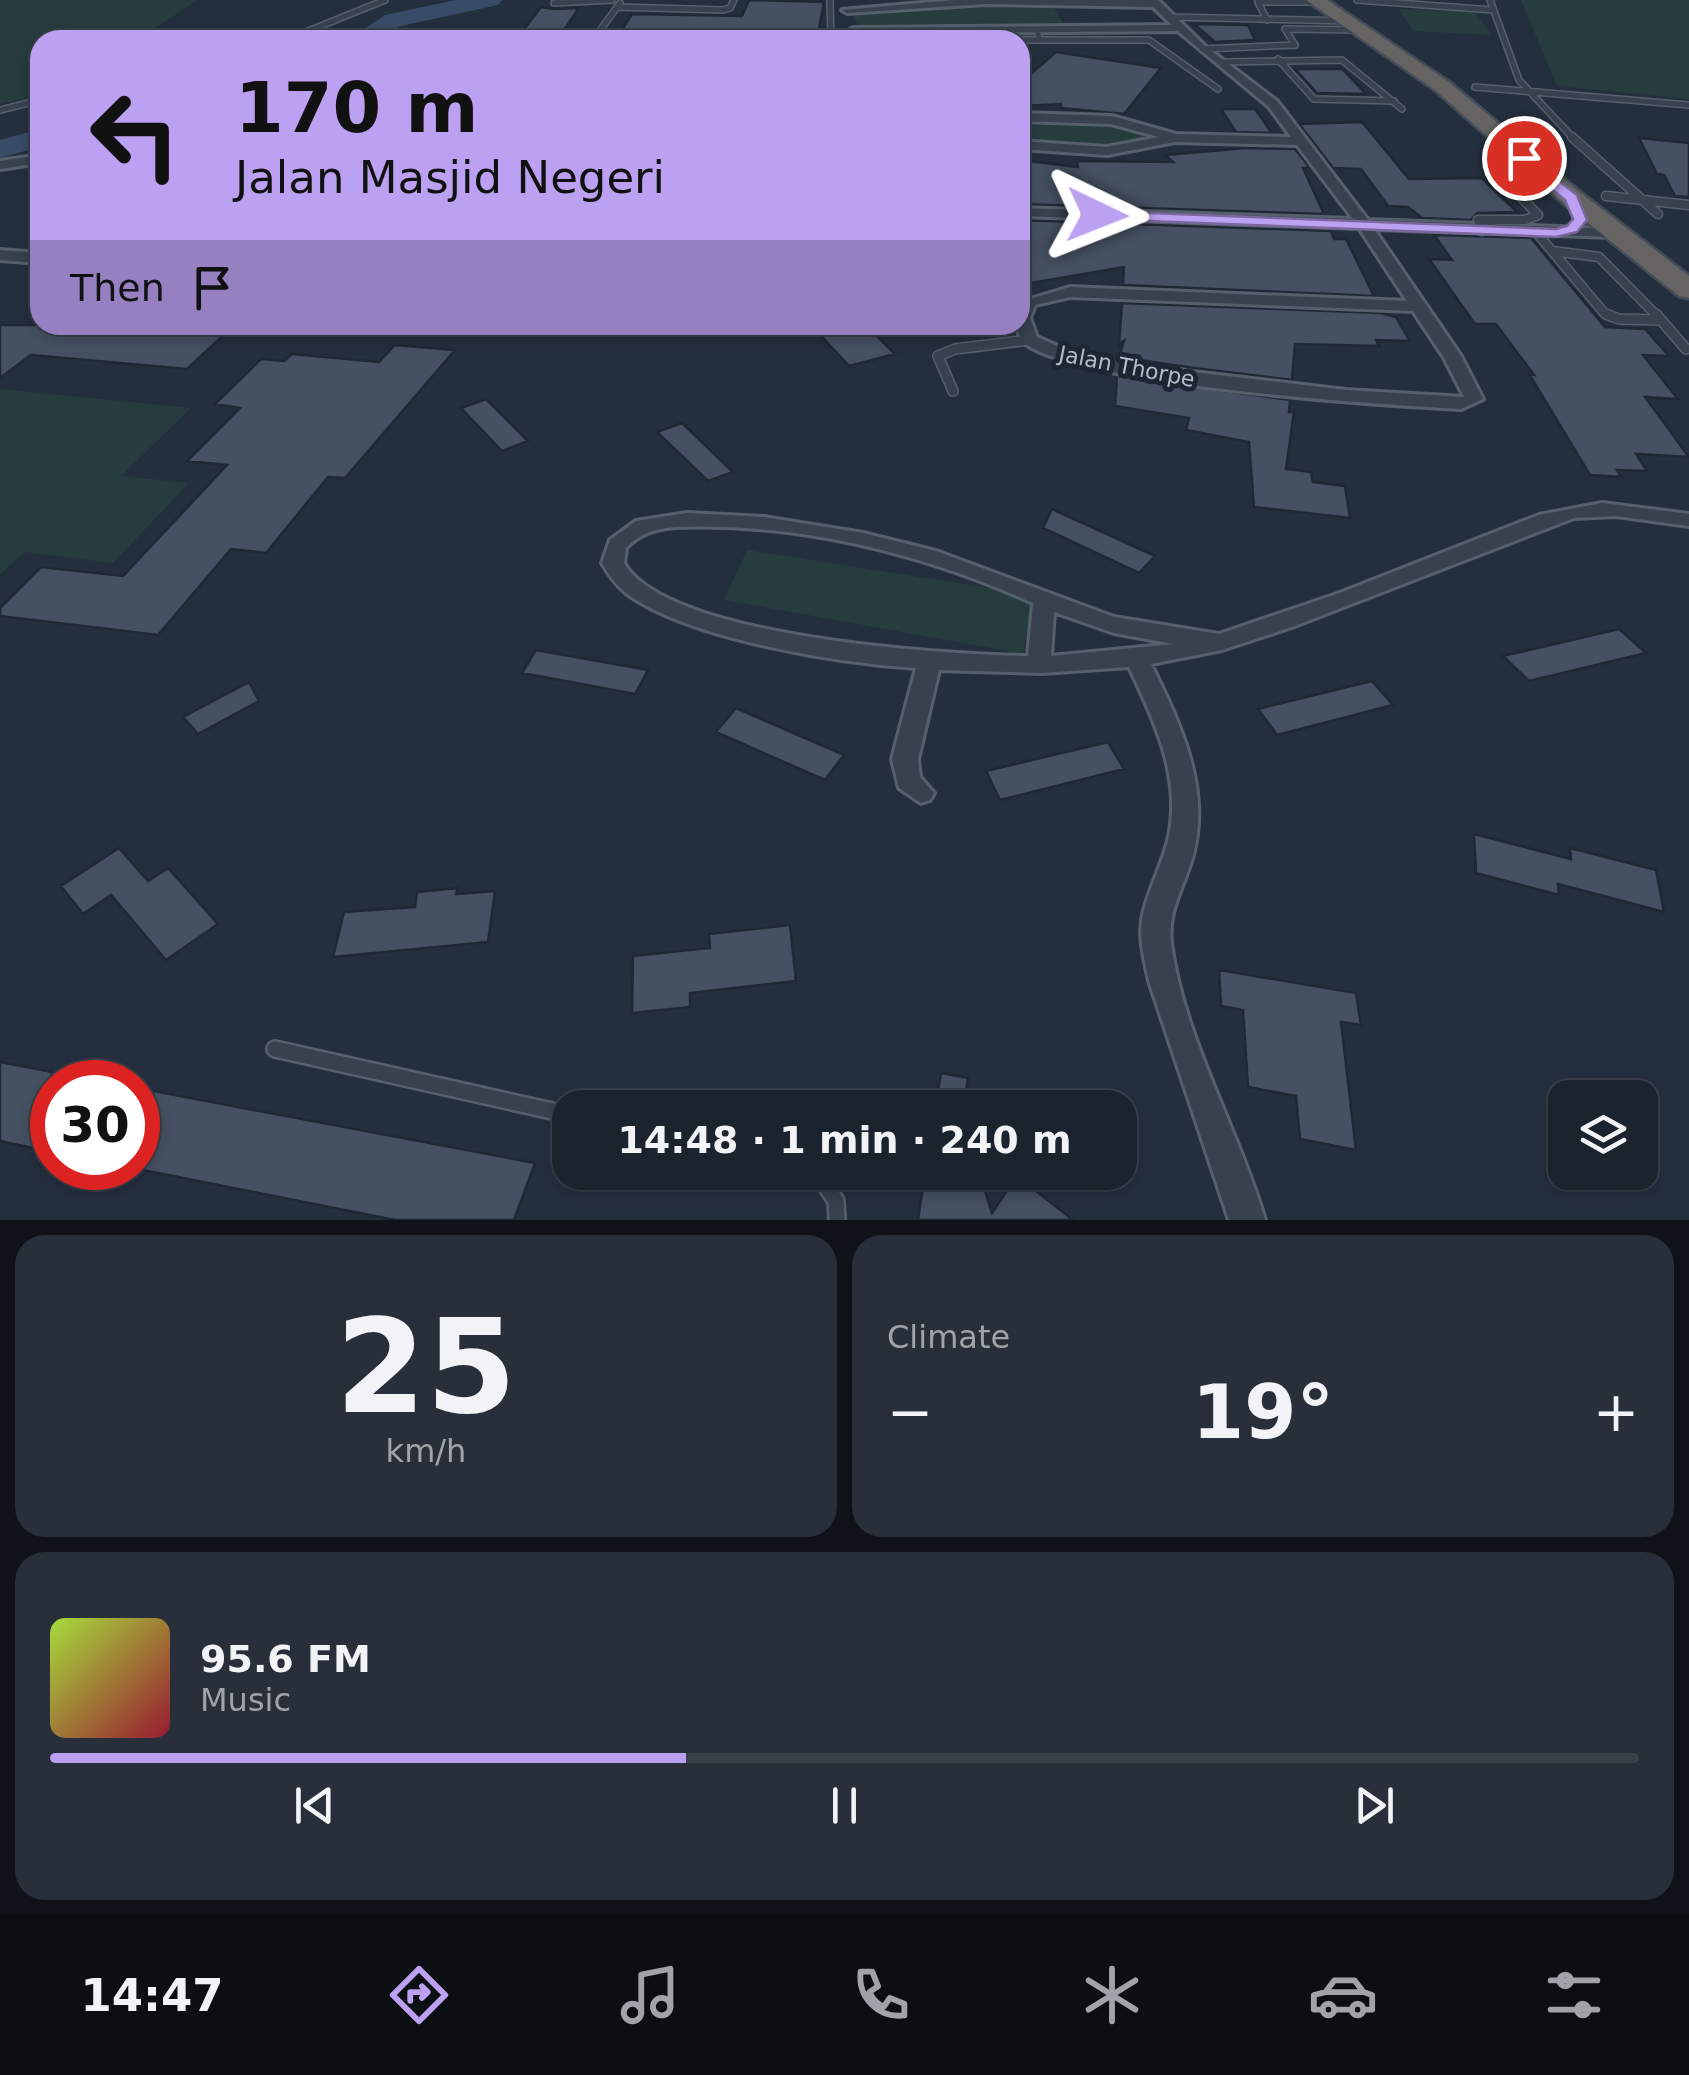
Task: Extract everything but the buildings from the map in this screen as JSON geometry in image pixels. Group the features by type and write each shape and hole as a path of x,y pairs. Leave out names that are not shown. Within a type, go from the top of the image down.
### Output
{"highway":[{"path":"1324,1 1357,17 1576,186 1620,209 1689,260"},
{"path":"1324,1 1475,88 1518,123"},
{"path":"1576,186 1620,209 1689,290"}],"street":[{"path":"852,30 848,5 1008,0 1154,2 1202,48 1264,94 1365,226 1419,306"},
{"path":"1030,35 1181,28"},
{"path":"1030,117 1112,120 1175,138"},
{"path":"1030,146 1116,151 1175,138 1302,141"},
{"path":"0,164 30,161"},
{"path":"1030,212 1556,233 1572,229 1580,220 1576,186"},
{"path":"1556,233 1620,209"},
{"path":"0,255 30,257"},
{"name":"Jalan Thorpe","path":"1027,335 1029,340 1070,358 1344,398 1461,404 1474,399 1474,393 1419,306 1084,292 1030,299"},
{"path":"1222,642 1136,630 922,554 794,527 679,520 642,526 616,548 612,563 617,574 660,602 764,637 930,660 1038,664 1180,653 1222,642 1338,603 1575,512 1689,520"},
{"path":"1038,664 1044,600"},
{"path":"1136,656 1170,728 1181,767 1186,816 1180,852 1154,918 1165,985 1247,1220"},
{"path":"920,793 908,781 905,759 930,660"}],"lane":[{"path":"311,30 385,0"},
{"path":"554,2 612,0"},
{"path":"600,30 620,3 723,10 730,8 734,0"},
{"path":"830,0 831,30"},
{"path":"1490,0 1526,90 1580,146 1620,209"},
{"path":"1267,20 1258,2 1324,1"},
{"path":"1170,17 1267,20 1494,10"},
{"path":"1202,48 1295,45 1287,29 1357,17"},
{"path":"1030,37 1149,40 1218,90"},
{"path":"1278,59 1314,99 1394,101"},
{"path":"1220,62 1347,61 1402,108"},
{"path":"1475,88 1689,105"},
{"path":"0,110 30,102"},
{"path":"1482,230 1478,220 1525,220 1538,215 1503,178"},
{"path":"1620,209 1689,204"},
{"path":"1620,209 1658,214"},
{"path":"1536,232 1608,316 1661,320"},
{"path":"1552,251 1599,257 1686,349"},
{"path":"953,391 938,356 955,349 1029,340"},
{"path":"275,1049 552,1111"},
{"path":"829,1190 836,1201 837,1220"}],"green space":[{"path":"0,0 197,0 153,30 30,30 30,97 0,104"},
{"path":"1521,0 1689,0 1689,99 1557,86"},
{"path":"980,2 1051,3 1065,26 865,27 858,25 852,13"},
{"path":"1399,9 1475,12 1492,35 1413,31"},
{"path":"1030,119 1107,122 1159,139 1122,148 1030,143"},
{"path":"0,389 191,408 121,476 189,483 113,563 24,552 0,575"},
{"path":"747,550 1008,591 1032,605 1023,654 724,600"}],"waterway":[{"path":"377,30 393,20 490,0"},
{"path":"0,149 30,141"}],"route":[{"path":"1097,215 1556,233 1572,229 1580,220 1572,198 1524,158"}]}
